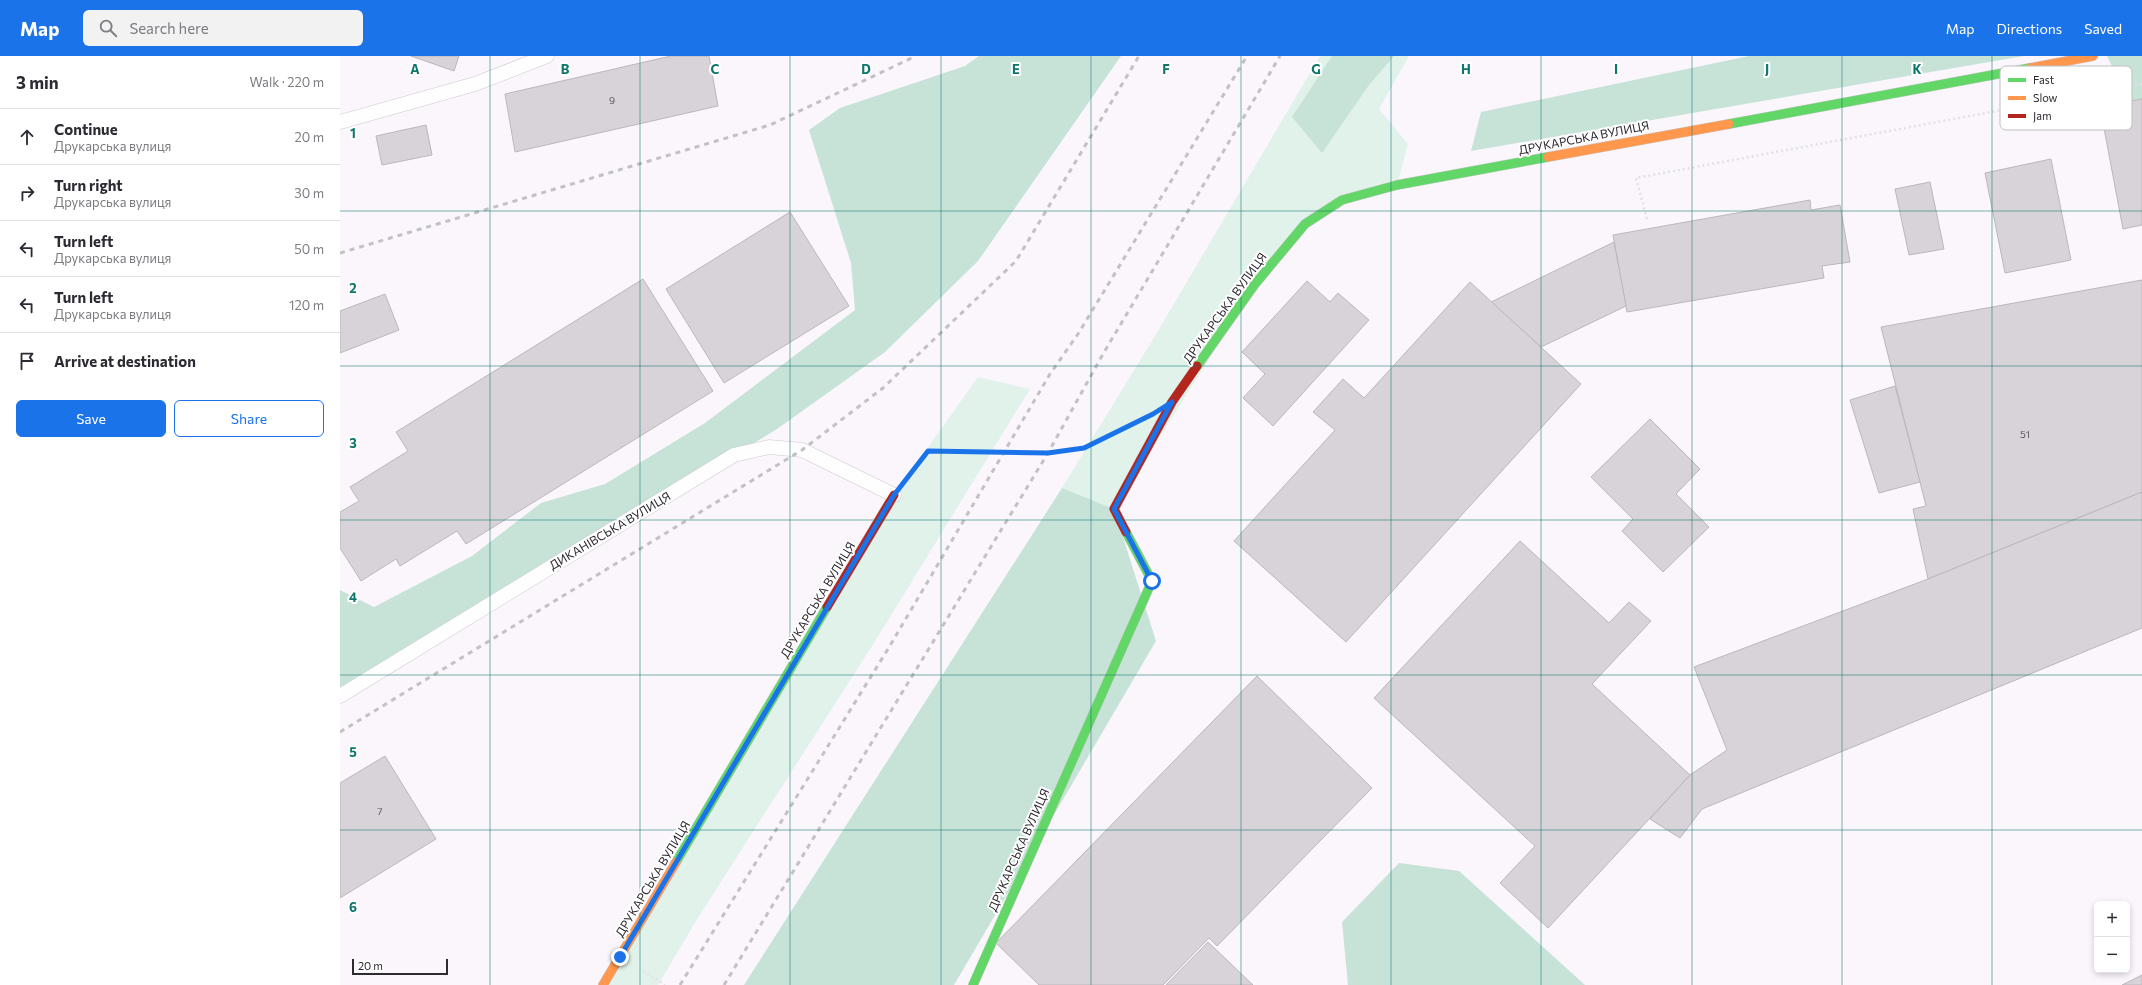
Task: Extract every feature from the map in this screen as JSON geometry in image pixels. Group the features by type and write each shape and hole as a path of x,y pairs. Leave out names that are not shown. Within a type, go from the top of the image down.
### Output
{"street":[{"name":"ДРУКАРСЬКА ВУЛИЦЯ","path":"2039,66 2093,56"},
{"name":"ДРУКАРСЬКА ВУЛИЦЯ","path":"973,985 1152,581 1114,509 1172,402 1255,284 1305,224 1342,200 1397,185 2000,73"},
{"name":"ДРУКАРСЬКА ВУЛИЦЯ","path":"603,985 894,495"}],"lane":[{"path":"340,122 475,84 547,56"},
{"name":"ДИКАНІВСЬКА ВУЛИЦЯ","path":"340,696 734,455 769,448 802,450 894,495"}],"path":[{"path":"2132,86 2142,84"},
{"path":"1647,219 1636,178 2000,110"},
{"path":"894,495 928,451 1048,453 1084,448 1132,424"}],"shaded area":[{"path":"1320,56 1409,56 1379,109 1408,144 1397,185 1342,200 1275,255 1114,509 1062,488 1155,336"},
{"path":"978,377 1030,389 874,643 699,916 658,985 602,985 894,495"}],"green space":[{"path":"979,56 1121,56 978,261 885,352 777,429 340,696 340,590 374,607 472,556 541,503 605,484 705,423 855,310 851,263 809,130 840,108 965,66"},
{"path":"1332,56 1394,56 1369,85 1322,153 1292,117"},
{"path":"1749,56 2024,56 1471,151 1481,112"},
{"path":"2107,56 2142,56 2142,99 2132,101 2132,66 2112,66"},
{"path":"1062,488 1114,509 1156,641 954,985 744,985"},
{"path":"1399,863 1459,871 1585,985 1348,985 1342,922"}],"building":[{"path":"411,56 459,56 454,71"},
{"path":"671,56 709,56 718,106 515,152 505,94"},
{"path":"2142,99 2142,225 2123,229 2104,130 2132,130 2132,101"},
{"path":"426,125 432,155 382,165 376,136"},
{"path":"2051,159 2071,260 2005,273 1985,173"},
{"path":"1930,182 1944,249 1909,255 1895,189"},
{"path":"1810,200 1811,210 1840,205 1850,262 1822,266 1824,278 1627,312 1613,235"},
{"path":"790,212 849,306 724,383 666,289"},
{"path":"1614,242 1626,306 1541,347 1491,302"},
{"path":"643,279 713,391 466,544 457,531 400,566 396,559 361,581 340,548 340,512 359,501 350,487 408,451 396,432"},
{"path":"2142,280 2142,492 1928,579 1913,509 1926,506 1881,327"},
{"path":"1307,281 1330,302 1338,293 1369,320 1273,426 1243,398 1265,374 1242,352"},
{"path":"1470,282 1581,384 1346,642 1234,541 1335,430 1313,412 1343,379 1364,398"},
{"path":"385,294 399,330 340,353 340,311"},
{"path":"1895,386 1920,482 1879,493 1850,400"},
{"path":"1650,419 1700,469 1676,494 1709,527 1663,572 1622,531 1633,519 1591,477"},
{"path":"2142,492 2142,628 1702,809 1680,838 1650,819 1690,775 1727,750 1694,667 1928,579"},
{"path":"1520,541 1609,623 1629,602 1651,621 1592,684 1690,775 1548,928 1500,883 1535,846 1374,698"},
{"path":"1257,676 1372,788 1217,946 1209,938 1163,985 1039,985 996,943"},
{"path":"385,756 436,839 340,898 340,783"},
{"path":"1208,942 1253,985 1166,985"},
{"path":"2142,975 2142,985 2122,985"}],"railway":[{"path":"340,253 770,125 916,56"},
{"path":"340,732 802,450 883,388 1016,261 1139,56"},
{"path":"680,985 888,649 1050,374 1078,334 1247,56"},
{"path":"724,985 1048,453 1103,354 1280,56"}],"traffic: fast":[{"path":"1729,124 2000,74"},
{"path":"1197,366 1255,284 1305,224 1342,200 1397,185 1548,157"},
{"path":"973,985 1152,581 1126,532"},
{"path":"676,862 827,607"}],"traffic: slow":[{"path":"2040,66 2093,56"},
{"path":"1548,157 1729,124"},
{"path":"603,985 676,862"}],"traffic: jam":[{"path":"1126,532 1114,509 1172,402 1197,366"},
{"path":"827,607 894,495"}],"route":[{"path":"620,957 894,495 928,451 1048,453 1084,448 1153,414 1172,402 1114,509 1152,581"}]}
